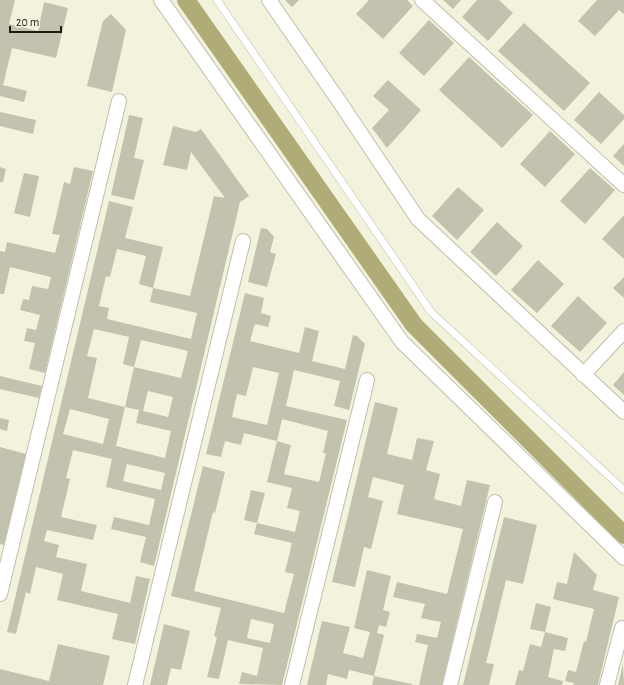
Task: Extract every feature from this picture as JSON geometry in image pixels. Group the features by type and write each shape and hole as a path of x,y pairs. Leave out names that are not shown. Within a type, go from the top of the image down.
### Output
{"street":[{"path":"161,0 402,342 624,558"},
{"path":"269,0 418,219 624,412"},
{"path":"422,0 624,185"},
{"path":"0,594 119,101"},
{"path":"135,685 243,241"},
{"path":"583,375 624,331"},
{"path":"292,685 367,380"},
{"path":"450,685 495,502"},
{"path":"607,685 622,628"}],"lane":[{"path":"217,0 431,312 624,490"}],"building":[{"path":"0,0 15,0 9,24 38,31 44,2 68,8 56,58 12,48 3,85 27,91 24,102 0,96"},
{"path":"285,0 299,0 292,7"},
{"path":"369,0 407,0 413,6 383,39 356,14"},
{"path":"443,0 461,0 453,9"},
{"path":"477,0 499,0 513,13 488,41 462,17"},
{"path":"597,0 624,0 624,14 619,10 595,36 578,21"},
{"path":"111,14 126,30 112,92 87,86 103,21"},
{"path":"429,20 454,43 424,76 399,53"},
{"path":"524,23 590,83 564,111 498,51"},
{"path":"469,57 533,115 502,148 439,90"},
{"path":"388,80 421,110 387,148 372,128 389,110 373,96"},
{"path":"599,92 624,115 624,119 601,144 574,120"},
{"path":"0,112 36,120 33,134 0,126"},
{"path":"129,115 143,118 134,158 144,160 134,200 111,195"},
{"path":"173,126 196,132 201,129 249,196 240,202 154,566 140,562 146,537 111,529 114,517 149,525 155,499 106,487 112,459 73,450 66,478 70,479 61,517 97,525 93,540 47,530 44,541 59,545 56,557 87,564 81,591 130,603 136,576 150,579 135,644 112,639 118,614 57,600 63,574 36,567 30,594 26,592 16,634 7,632 109,201 133,207 125,238 163,247 153,288 190,296 214,196 225,198 191,152 187,170 163,165","holes":["117,249 146,256 139,284 153,288 150,302 197,313 191,339 107,319 109,308 99,306 106,276 110,277","94,329 129,337 123,364 134,367 125,407 88,398 97,358 87,356","141,340 188,351 181,378 134,367","148,391 173,397 168,417 143,411","125,407 139,410 136,423 171,431 165,458 116,446","70,409 109,419 103,444 63,434","127,464 165,473 161,490 123,481"]},
{"path":"550,131 575,154 545,187 520,164"},
{"path":"624,144 624,166 613,156"},
{"path":"0,167 6,169 3,182 0,182"},
{"path":"74,167 93,171 45,373 29,369 35,343 24,341 27,328 36,330 40,315 20,310 23,299 29,300 32,286 48,289 51,277 10,267 4,294 0,294 0,251 5,252 7,242 55,253 60,235 52,234 64,182 70,184"},
{"path":"590,168 615,190 585,224 560,201"},
{"path":"24,173 39,176 30,217 14,213"},
{"path":"458,187 484,210 457,240 432,216"},
{"path":"624,215 624,259 602,239"},
{"path":"497,222 523,246 496,276 470,252"},
{"path":"261,228 267,229 274,237 270,252 276,254 267,287 248,282"},
{"path":"538,260 564,284 537,313 511,290"},
{"path":"624,277 624,298 613,288"},
{"path":"245,293 264,298 261,313 271,316 268,327 255,324 250,341 299,353 305,327 319,331 312,361 345,369 353,335 357,336 365,344 349,410 334,406 340,381 294,370 286,406 347,420 282,685 239,684 242,672 257,676 263,648 228,640 219,679 207,677 217,637 214,636 221,608 171,596 203,466 225,472 215,513 213,512 194,591 284,613 294,574 285,572 292,543 254,534 257,523 295,532 300,511 287,508 292,488 267,482 277,441 244,433 241,445 225,441 221,457 206,454","holes":["253,367 279,373 267,425 232,417 237,394 246,396","282,419 328,431 323,453 326,453 319,482 284,474 291,445 277,441","251,619 274,624 270,643 247,638"]},
{"path":"578,296 607,323 580,352 551,326"},
{"path":"624,372 624,395 613,385"},
{"path":"0,376 42,386 39,398 0,389"},
{"path":"375,402 398,408 387,454 412,460 417,438 434,441 426,470 440,474 434,499 461,506 467,480 490,485 442,685 419,685 428,645 415,642 417,634 437,638 441,622 421,618 425,604 393,597 397,582 447,594 463,529 397,514 404,485 373,477 368,497 383,501 371,549 364,547 355,587 332,582"},
{"path":"0,418 9,420 7,431 0,429"},
{"path":"0,447 26,454 4,545 0,544"},
{"path":"251,490 265,493 257,523 244,520"},
{"path":"504,517 537,525 523,584 506,580 486,663 494,664 489,685 463,685"},
{"path":"574,552 597,575 593,590 619,597 598,685 573,685 574,683 565,681 568,670 576,672 584,641 586,642 594,609 553,599 557,582 567,584"},
{"path":"367,570 391,576 383,610 390,612 386,627 379,625 377,633 384,635 374,676 349,670 347,679 328,674 326,685 307,685 322,621 350,627 343,653 363,658 370,632 354,628"},
{"path":"536,603 551,607 545,632 530,629"},
{"path":"164,624 190,631 181,670 171,668 167,685 150,685"},
{"path":"545,632 568,638 565,651 554,649 548,677 563,681 562,685 515,685 519,670 523,671 530,644 541,647"},
{"path":"58,644 110,656 103,685 0,685 0,669 49,681"},
{"path":"623,664 624,685 618,685"},
{"path":"374,676 412,684 412,685 372,685"}],"waterway":[{"path":"186,0 414,325 624,535"}]}
